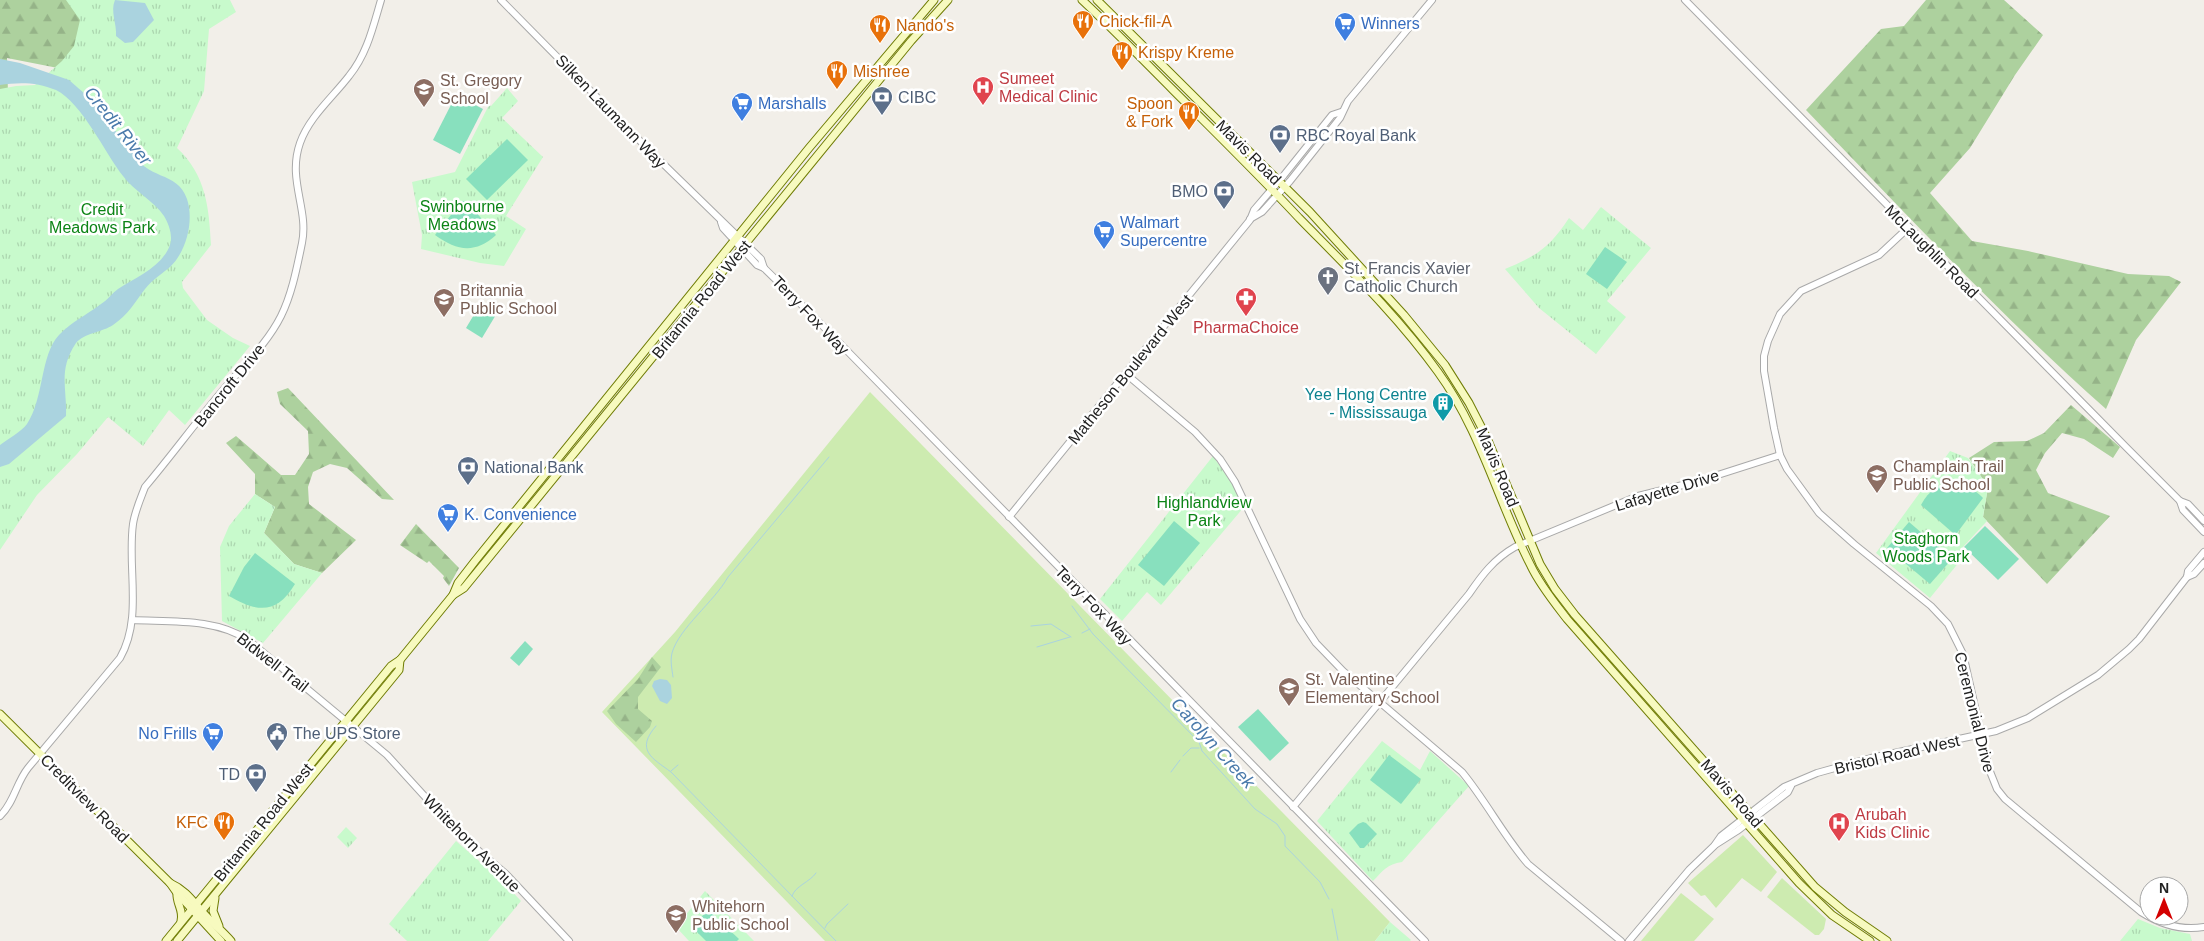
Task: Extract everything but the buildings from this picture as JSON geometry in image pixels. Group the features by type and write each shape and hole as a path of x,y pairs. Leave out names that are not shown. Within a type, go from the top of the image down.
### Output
{"main road":[{"name":"Britannia Road West","path":"453,596 463,576 736,239 934,0"},
{"name":"Britannia Road West","path":"166,941 391,666 400,660 453,596 464,588 530,509 911,42 948,0"},
{"name":"Mavis Road","path":"1082,0 1147,62 1336,254 1438,372 1462,409 1478,439 1531,567 1547,593 1567,619 1817,902 1838,920 1870,941"},
{"name":"Mavis Road","path":"1097,0 1281,184 1398,309 1445,365 1469,403 1487,438 1529,541 1555,589 1575,615 1815,887 1845,912 1887,941"},
{"name":"Britannia Road West","path":"178,941 399,670 400,660"},
{"name":"Creditview Road","path":"0,714 170,883 177,893 194,907"},
{"name":"Creditview Road","path":"170,883 180,887 221,941"},
{"path":"177,893 176,900 182,911 180,924"},
{"path":"216,895 213,911 220,928"},
{"name":"Creditview Road","path":"200,914 220,928 231,941"}],"street":[{"name":"Bancroft Drive","path":"0,816 9,805 24,772 120,658 128,643 132,620 132,525 137,506 145,488 264,342 286,306 303,237 295,177 297,153 307,128 350,76 363,55 381,0"},
{"name":"Silken Laumann Way","path":"501,0 721,222 723,228 736,239"},
{"name":"Matheson Boulevard West","path":"1250,220 1262,212 1278,194 1281,184 1332,115 1341,112 1432,0"},
{"name":"McLaughlin Road","path":"1685,0 2180,501 2188,504 2204,521"},
{"name":"Matheson Boulevard West","path":"1009,517 1250,220 1254,210 1272,188 1281,184"},
{"name":"Ceremonial Drive","path":"1909,227 1879,255 1801,291 1787,305 1774,323 1764,356 1764,371 1780,455 1787,469 1819,513 1931,606 1948,624 1963,654 1980,736 1992,778 2005,799 2146,915 2167,925 2187,928 2204,927"},
{"name":"Terry Fox Way","path":"736,239 760,259 764,268 1425,941"},
{"path":"1126,374 1195,432 1220,460 1235,482 1300,619 1322,648 1343,671 1459,769 1473,785 1515,850 1528,864 1621,941"},
{"name":"Lafayette Drive","path":"1293,807 1493,562 1521,544 1638,496 1699,481 1780,455"},
{"name":"McLaughlin Road","path":"2180,501 2183,510 2204,532"},
{"name":"Bristol Road West","path":"1629,941 1688,870 1714,846 1721,836 1752,815 1784,787 1791,786 1817,773 1842,765 1996,732 2028,718 2098,675 2139,639 2204,552"},
{"name":"Bristol Road West","path":"2186,577 2194,574 2204,562"},
{"name":"Bidwell Trail","path":"132,620 206,624 236,632 276,662 353,726"},
{"name":"Whitehorn Avenue","path":"353,726 387,755 446,821 471,846 506,874 569,941"}],"green space":[{"path":"0,0 73,0 92,41 63,69 7,58 8,93 0,138"},
{"name":"Credit Meadows Park","path":"66,0 230,0 236,12 209,29 204,91 177,148 194,169 204,192 209,218 211,245 182,282 183,288 207,320 233,338 250,346 185,425 169,410 143,446 108,417 77,454 37,495 0,550 0,89 35,85 62,61 74,46 80,20"},
{"path":"1926,0 2004,0 2043,35 2015,75 1970,148 1930,193 1972,241 2028,251 2128,274 2169,276 2181,282 2136,340 2106,409 1990,300 1806,110 1881,29 1904,26"},
{"name":"Swinbourne Meadows","path":"507,88 518,101 502,118 543,157 506,216 526,229 504,266 480,263 421,249 422,235 412,182 455,172 489,105 491,106"},
{"path":"456,95 483,109 460,154 433,140"},
{"path":"507,139 528,160 487,200 466,179"},
{"path":"462,201 466,201 496,235 473,248 458,247 435,235"},
{"path":"1601,207 1651,248 1607,301 1626,317 1596,354 1539,308 1505,269 1526,260 1542,250 1569,218 1583,230"},
{"path":"1605,247 1627,262 1607,289 1586,274"},
{"path":"481,303 497,313 482,338 466,328"},
{"path":"288,388 394,500 382,499 347,468 330,464 313,472 308,487 309,504 356,540 322,573 294,564 264,533 275,507 255,494 255,474 226,443 236,436 281,475 295,475 309,454 308,431 280,404 277,392"},
{"path":"870,392 1390,922 1375,941 825,941 602,712 675,632"},
{"path":"2071,405 2120,447 2113,458 2084,439 2062,433 2045,453 2036,470 2048,493 2110,516 2047,584 1983,517 1988,487 1969,458 1994,442 2027,441 2044,433"},
{"name":"Staghorn Woods Park","path":"1950,451 1968,458 1988,487 1983,517 1987,521 1963,547 1964,556 1930,598 1876,553"},
{"name":"Highlandview Park","path":"1213,456 1232,483 1244,507 1161,605 1147,592 1122,621 1100,599"},
{"path":"1955,482 1977,492 1983,498 1957,533 1953,533 1921,505 1927,495 1935,489 1944,484"},
{"path":"255,494 275,507 264,533 294,564 322,573 263,643 222,621 220,547 229,526"},
{"path":"1174,521 1200,543 1164,586 1138,565"},
{"path":"1909,522 1952,559 1930,584 1887,548"},
{"path":"416,524 459,568 449,586 443,578 444,576 429,561 427,563 400,545"},
{"path":"1985,526 2019,559 1998,580 1964,547"},
{"path":"255,553 295,584 281,601 266,608 249,606 229,596 244,567"},
{"path":"525,641 533,649 519,666 510,658"},
{"path":"652,657 661,667 638,697 638,709 652,721 650,727 636,742 616,724 607,711 638,679"},
{"path":"1258,709 1289,743 1270,761 1238,727"},
{"path":"1382,741 1420,770 1430,751 1469,786 1402,862 1389,866 1373,881 1317,821"},
{"path":"1389,755 1421,779 1401,804 1370,780"},
{"path":"1363,822 1377,834 1364,848 1360,848 1349,833 1358,824"},
{"path":"346,827 357,838 348,848 337,837"},
{"path":"1743,835 1777,872 1761,892 1742,878 1716,908 1705,895 1701,896 1688,883"},
{"path":"456,841 501,880 521,901 488,941 407,941 389,924"},
{"path":"1782,878 1826,919 1824,929 1819,935 1815,935 1767,897"},
{"path":"705,891 754,941 689,941 676,927"},
{"path":"1681,893 1714,919 1694,941 1641,941"},
{"path":"708,910 739,939 737,941 706,941 692,927"},
{"path":"2138,919 2139,926 2155,926 2190,934 2192,941 2120,941"},
{"path":"1390,922 1411,940 1375,941"}],"water":[{"path":"115,0 145,3 154,20 133,42 125,43 116,36 113,9"},
{"name":"Credit River","path":"0,59 20,63 69,80 85,94 145,167 176,183 187,199 190,216 185,243 171,266 148,285 123,317 109,327 84,337 76,343 70,353 65,370 66,416 9,464 0,467 0,445 18,433 27,424 36,402 48,354 59,335 118,289 155,265 166,253 170,245 171,234 164,216 123,176 84,117 66,96 42,85 21,83 0,85"},
{"path":"660,679 667,680 671,685 672,698 667,704 660,701 652,686 654,681"}],"waterway":[{"path":"673,677 672,653 682,634 829,457"},
{"name":"Carolyn Creek","path":"1072,606 1093,634 1199,742 1202,751 1255,809 1277,824 1285,836 1285,846 1320,882 1329,899"},
{"path":"1031,626 1051,624 1071,637"},
{"name":"Carolyn Creek","path":"1082,633 1090,629"},
{"path":"1037,647 1070,637"},
{"path":"656,726 647,741 647,747 652,758 671,772 836,941"},
{"path":"1183,756 1191,748 1199,748"},
{"path":"1171,772 1180,760"},
{"path":"671,771 678,765"},
{"path":"792,896 796,889 816,873"},
{"path":"825,928 848,904"},
{"name":"Carolyn Creek","path":"1332,909 1338,940"}],"place":[{"name":"Chick-fil-A","path":"1083,40"},
{"name":"Winners","path":"1345,42"},
{"name":"Nando's","path":"880,44"},
{"name":"Krispy Kreme","path":"1122,71"},
{"name":"Mishree","path":"837,90"},
{"name":"Sumeet Medical Clinic","path":"983,106"},
{"name":"St. Gregory School","path":"424,108"},
{"name":"CIBC","path":"882,116"},
{"name":"Marshalls","path":"742,122"},
{"name":"Spoon & Fork","path":"1189,131"},
{"name":"RBC Royal Bank","path":"1280,154"},
{"name":"BMO","path":"1224,210"},
{"name":"Walmart Supercentre","path":"1104,250"},
{"name":"St. Francis Xavier Catholic Church","path":"1328,296"},
{"name":"PharmaChoice","path":"1246,317"},
{"name":"Britannia Public School","path":"444,318"},
{"name":"Yee Hong Centre - Mississauga","path":"1443,422"},
{"name":"National Bank","path":"468,486"},
{"name":"Champlain Trail Public School","path":"1877,494"},
{"name":"K. Convenience","path":"448,533"},
{"name":"St. Valentine Elementary School","path":"1289,707"},
{"name":"No Frills","path":"213,752"},
{"name":"The UPS Store","path":"277,752"},
{"name":"TD","path":"256,793"},
{"name":"KFC","path":"224,841"},
{"name":"Arubah Kids Clinic","path":"1839,842"},
{"name":"Whitehorn Public School","path":"676,934"}]}
